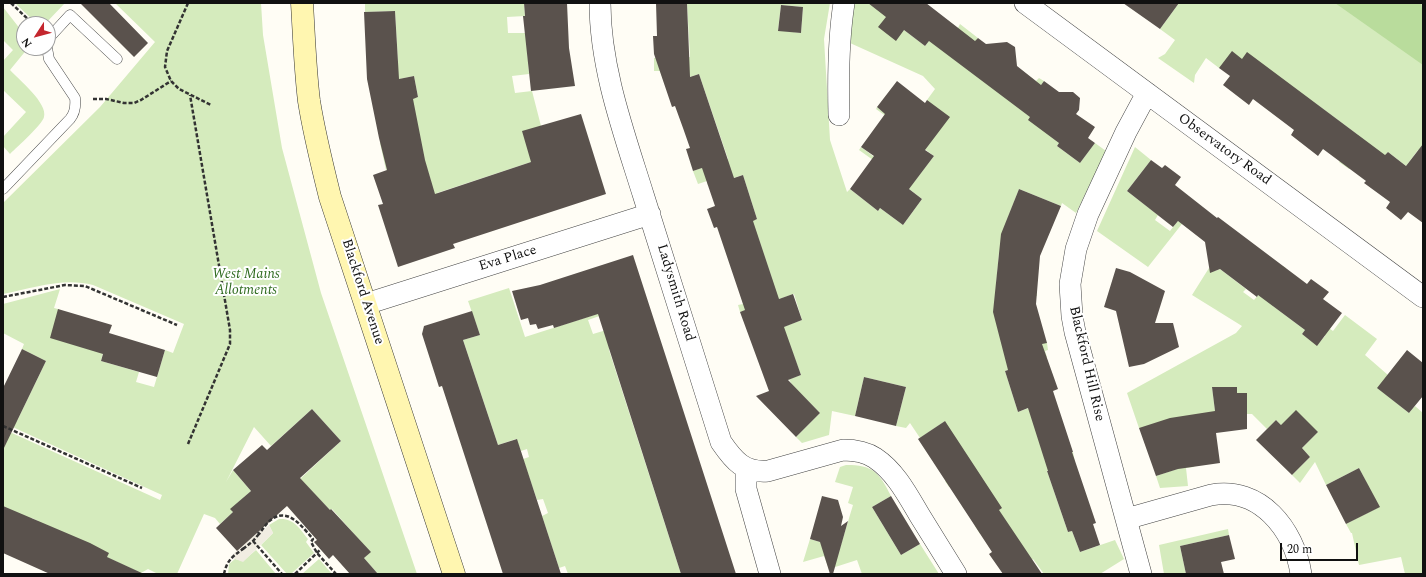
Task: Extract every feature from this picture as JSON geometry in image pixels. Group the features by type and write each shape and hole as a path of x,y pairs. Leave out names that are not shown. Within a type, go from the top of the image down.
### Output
{"street":[{"name":"Blackford Avenue","path":"302,3 304,54 311,115 330,197 454,574"},
{"name":"Ladysmith Road","path":"600,3 602,42 608,72 626,138 722,442 736,462 746,469"},
{"path":"839,115 839,45 844,3"},
{"name":"Observatory Road","path":"1025,3 1423,297"},
{"name":"Blackford Hill Rise","path":"1141,574 1072,316 1070,284 1076,249 1088,214 1126,132 1147,93"},
{"name":"Eva Place","path":"366,304 650,214"},
{"path":"770,574 746,489 746,469 758,472 768,471 843,450 854,450 865,453 875,458 892,474 903,488 956,574"},
{"path":"1126,519 1211,495 1221,493 1241,495 1258,503 1277,521 1288,537 1295,552 1301,574"}],"lane":[{"path":"56,30 70,15 116,59"},
{"path":"3,189 73,116 76,105 75,98 48,56"}],"path":[{"path":"11,3 25,16"},
{"path":"188,3 167,51 165,66 171,81 179,89 211,105"},
{"path":"75,98 134,103 171,81"},
{"path":"188,444 230,344 230,330 190,95"},
{"path":"3,297 65,285 85,286 177,325"},
{"path":"3,426 142,488"},
{"path":"224,574 226,564 229,560 242,548 253,541 271,519 278,516 288,516 298,522 313,539 311,542 317,553 336,574"},
{"path":"253,541 282,574"},
{"path":"296,574 321,549"}],"green space":[{"path":"15,3 65,3 53,16 29,16"},
{"name":"West Mains Allotments","path":"115,3 261,3 263,35 282,148 321,293 417,574 378,574 364,558 370,552 332,509 330,510 300,479 341,441 312,409 271,446 254,427 226,482 233,470 251,491 231,509 233,512 220,524 215,518 204,514 177,574 158,574 148,569 141,573 37,525 38,521 32,518 30,522 3,509 3,429 160,500 162,495 6,424 17,421 46,361 22,349 24,344 3,333 3,304 60,289 54,308 58,309 103,353 101,361 139,372 136,382 154,387 165,350 173,353 184,324 93,285 82,283 71,282 48,284 3,294 3,203 100,107 155,42"},
{"path":"365,3 524,3 525,16 507,17 508,33 526,33 529,74 512,76 515,93 532,91 541,126 531,162 437,193 438,197 427,201 431,181 424,159 386,170 380,143 390,141 403,100 418,97 414,76 390,81 367,64 398,62 395,11 365,12"},
{"path":"687,3 830,3 824,39 830,140 847,192 850,189 878,211 880,208 903,225 922,199 900,182 901,180 859,150 861,147 889,168 892,165 914,182 934,156 911,139 913,136 876,109 877,107 905,129 930,143 927,100 935,89 923,76 850,43 854,3 882,3 904,30 925,46 946,19 958,28 960,24 978,38 959,63 1020,69 1036,81 1039,78 1044,81 1027,104 1059,143 1057,146 1080,163 1095,143 1106,151 1076,213 1062,203 1061,206 1019,189 1007,220 1002,254 999,253 996,286 1037,290 1037,296 1019,298 1047,343 1048,350 1045,351 1047,357 1005,371 1018,412 1034,406 1045,461 1073,452 1075,462 1047,471 1068,532 1072,531 1080,552 1115,540 1124,559 1100,574 1044,574 1033,559 1010,574 1004,518 980,534 975,526 975,468 949,487 945,481 948,479 945,421 920,438 910,423 906,428 896,426 906,387 864,377 855,416 832,411 829,435 802,443 796,437 820,413 792,385 789,379 801,375 783,327 802,320 794,294 740,312 738,305 743,304 739,290 772,279 758,237 722,230 757,219 743,175 708,186 707,181 698,184 693,171 728,159 699,74 665,85 660,71 654,71 654,58 690,57","holes":["781,5 803,7 801,33 778,30"]},
{"path":"1179,3 1423,3 1423,154 1418,150 1406,166 1388,152 1382,159 1352,166 1349,169 1339,162 1358,135 1315,103 1281,115 1279,118 1272,113 1292,86 1242,59 1219,68 1206,58 1195,75 1194,83 1158,58 1165,54 1175,40 1160,29"},
{"path":"1335,3 1421,3 1423,14 1423,65"},
{"path":"3,7 16,24 16,56 21,56 10,70 42,105 44,111 44,117 39,125 10,154 3,146 3,137 26,112 3,90 3,61 13,50 3,40"},
{"path":"1135,147 1151,160 1127,191 1158,215 1155,220 1170,231 1177,222 1189,215 1148,267 1097,231"},
{"path":"1283,266 1286,268 1274,285 1273,306 1305,330 1302,334 1317,345 1325,336 1321,333 1326,326 1333,331 1345,315 1377,339 1365,355 1388,375 1378,388 1409,413 1415,406 1423,413 1423,574 1405,574 1401,557 1359,565 1352,533 1346,524 1379,507 1359,468 1326,485 1315,462 1300,483 1292,475 1310,457 1302,448 1318,432 1281,425 1276,420 1267,429 1252,414 1247,414 1247,393 1237,393 1236,387 1212,387 1215,411 1194,467 1186,468 1188,486 1160,488 1156,476 1183,467 1139,428 1127,393 1236,333 1242,326 1192,295 1209,268 1215,271 1220,269 1246,289 1243,292 1254,300"},
{"path":"509,288 525,337 597,314 608,313 588,320 593,334 613,328 609,350 681,574 568,574 565,566 559,568 542,516 548,513 543,499 537,500 523,459 529,457 527,449 521,451 516,439 498,445 463,340 480,335 468,301"},
{"path":"846,465 863,466 869,468 879,476 891,496 872,507 901,555 920,544 939,574 862,574 857,560 829,569 824,556 803,562 810,539 840,548 853,505 848,503 853,487 835,482 840,467"},
{"path":"279,519 293,522 308,539 306,542 314,553 291,574 287,574 261,545 273,533 269,525"},
{"path":"1228,529 1229,535 1180,546 1186,574 1164,574 1159,545"},
{"path":"256,550 276,574 228,574 229,564 235,559 243,561"},
{"path":"319,559 332,574 302,574"}],"shaded area":[{"path":"269,525 273,533 243,562 230,557 263,527 265,529"}],"building":[{"path":"80,3 109,3 148,43 134,57"},
{"path":"524,3 567,3 569,48 575,86 531,91 523,16 525,16"},
{"path":"656,3 687,3 690,77 699,74 734,178 743,175 757,219 753,221 779,299 793,294 802,320 784,327 801,375 788,380 820,413 796,437 756,396 769,391 740,312 745,310 717,227 714,228 707,209 715,206 702,168 693,171 686,149 690,148 675,106 672,107 654,54 653,36 657,36"},
{"path":"868,3 926,3 975,41 978,38 986,44 1007,42 1015,47 1017,66 1041,85 1044,81 1059,92 1073,92 1080,98 1079,110 1076,114 1095,127 1088,138 1095,143 1080,163 1057,146 1059,143 1028,120 1030,117 929,41 925,46 904,30 896,41 878,27 886,17"},
{"path":"1123,3 1179,3 1160,29"},
{"path":"781,5 803,7 801,33 778,31"},
{"path":"395,11 399,79 414,76 418,97 413,99 425,160 435,194 531,162 522,131 581,114 606,194 453,244 455,248 398,267 378,205 383,204 373,175 387,170 367,79 364,12"},
{"path":"1232,51 1242,59 1247,52 1385,155 1388,152 1406,166 1423,144 1423,223 1408,212 1401,220 1386,208 1390,202 1364,183 1366,181 1323,149 1318,156 1291,135 1294,130 1253,99 1249,105 1223,85 1230,76 1219,68"},
{"path":"897,81 925,103 927,100 950,117 925,150 934,156 909,189 922,199 903,225 880,208 878,211 850,189 874,156 861,147 885,114 877,107"},
{"path":"1151,160 1162,168 1165,165 1181,177 1175,185 1217,218 1218,217 1307,284 1311,279 1329,292 1323,299 1342,313 1317,346 1302,334 1305,330 1220,269 1210,273 1205,242 1178,221 1173,227 1127,191"},
{"path":"1019,189 1061,206 1040,256 1036,304 1047,343 1042,344 1058,389 1053,391 1096,523 1093,524 1100,545 1080,552 1072,531 1068,532 1047,471 1028,408 1018,412 1005,371 1008,370 993,312 1001,234"},
{"path":"633,255 736,574 681,574 598,314 554,328 553,325 538,329 536,324 530,325 528,318 521,320 512,291 540,285"},
{"path":"1116,268 1130,272 1165,291 1155,323 1173,323 1179,347 1144,364 1129,367 1116,311 1104,307"},
{"path":"58,309 112,325 109,333 165,350 157,377 101,361 103,354 50,338"},
{"path":"472,311 480,335 463,340 498,445 517,439 561,574 503,574 442,386 439,387 422,334 424,326"},
{"path":"22,349 46,361 3,450 3,388"},
{"path":"1407,350 1423,363 1423,396 1409,413 1377,388"},
{"path":"864,377 906,387 896,426 855,416"},
{"path":"1212,387 1237,387 1237,393 1247,393 1247,429 1216,433 1220,463 1178,469 1156,476 1139,428 1170,418 1215,411"},
{"path":"312,409 341,441 300,478 371,552 364,558 378,574 350,574 333,555 329,559 314,542 317,540 287,506 237,551 216,528 233,512 230,509 251,491 233,470 262,445 267,450"},
{"path":"1296,410 1318,432 1302,448 1310,457 1292,475 1256,440 1276,420 1281,425"},
{"path":"945,421 1002,508 999,510 1042,574 1003,574 989,554 992,552 918,439"},
{"path":"1359,468 1380,507 1346,524 1326,485"},
{"path":"822,496 838,500 843,517 841,526 848,521 833,574 830,574 820,542 810,539"},
{"path":"891,496 920,544 901,555 872,507"},
{"path":"3,506 90,543 109,553 107,557 144,574 50,574 3,553"},
{"path":"1229,535 1235,559 1221,562 1224,574 1186,574 1180,546"}]}
